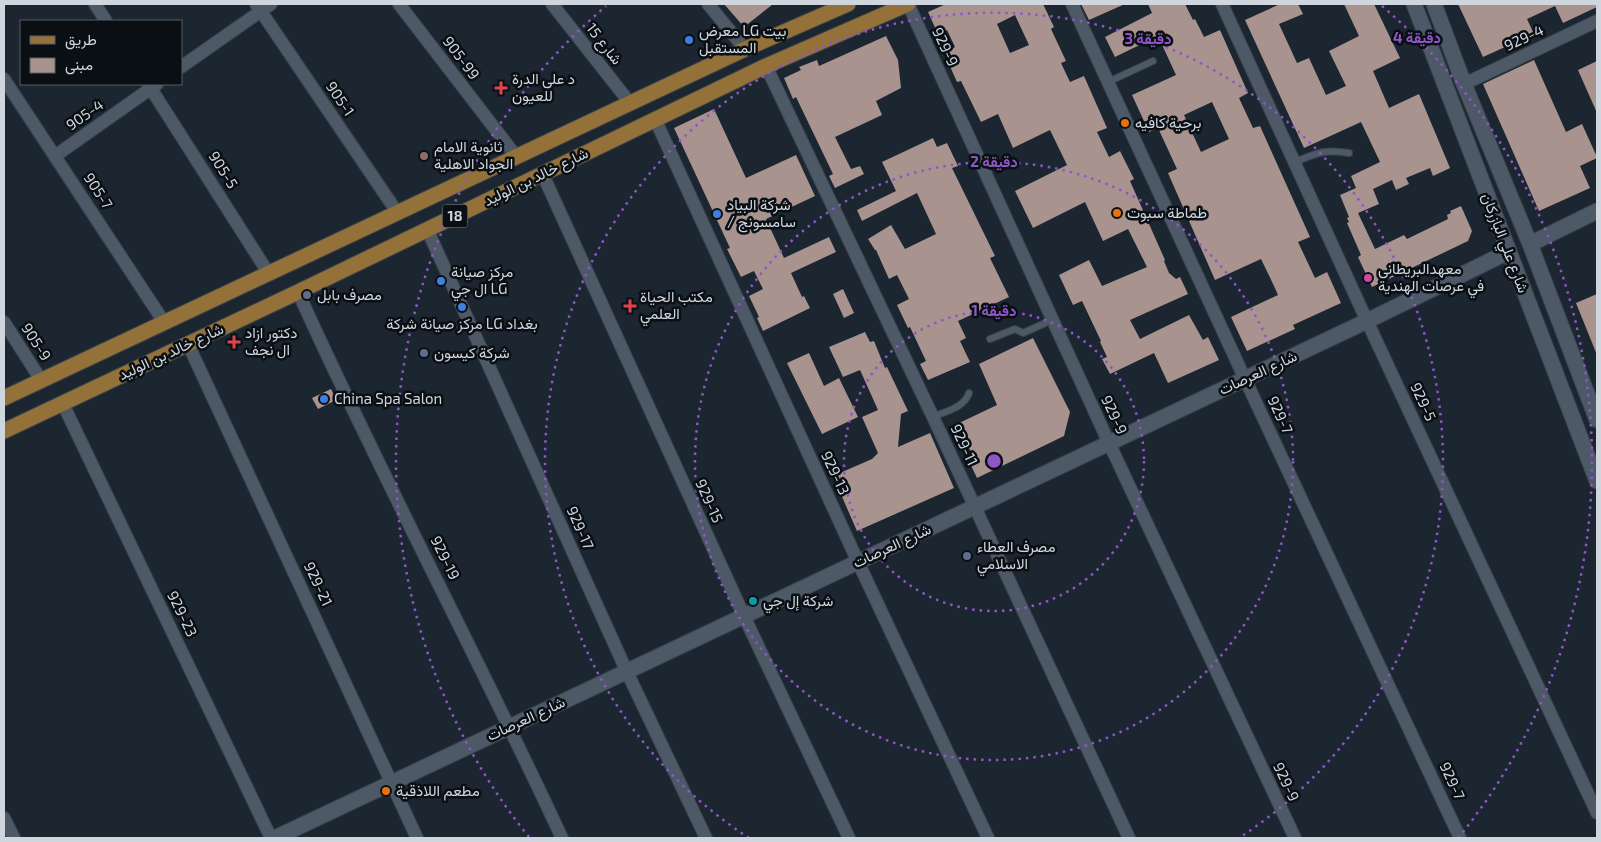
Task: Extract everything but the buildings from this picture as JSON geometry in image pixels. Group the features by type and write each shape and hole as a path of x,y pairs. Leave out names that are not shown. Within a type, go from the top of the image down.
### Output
{"main road":[{"name":"شارع خالد بن الوليد","path":"4,431 543,175 766,66 908,4"},
{"name":"شارع خالد بن الوليد","path":"4,398 516,156 844,5"}],"street":[{"path":"95,4 105,20"},
{"name":"905-99","path":"399,4 516,156"},
{"name":"شارع 15","path":"552,4 630,103"},
{"path":"708,4 745,49"},
{"name":"929-9","path":"908,4 1109,443 1295,838"},
{"name":"929-7","path":"1072,4 1460,838"},
{"name":"929-5","path":"1222,4 1367,321 1597,813"},
{"name":"شارع علي البازركان","path":"1414,4 1597,481"},
{"name":"شارع علي البازركان","path":"1434,4 1464,84 1530,244 1597,420"},
{"path":"182,66 263,6"},
{"name":"905-1","path":"263,6 397,212"},
{"name":"929-4","path":"1464,84 1597,21"},
{"name":"929-11","path":"766,66 933,417 1129,838"},
{"name":"905-7","path":"4,79 164,322"},
{"name":"905-4","path":"55,156 152,85"},
{"name":"905-5","path":"152,85 269,274"},
{"name":"929-13","path":"655,119 858,562 988,838"},
{"name":"929-15","path":"543,175 744,616 849,838"},
{"path":"1530,244 1597,211"},
{"name":"929-17","path":"428,229 627,672 706,838"},
{"name":"شارع العرصات","path":"273,838 1245,379 1508,252"},
{"name":"929-19","path":"298,292 333,370 510,727 562,838"},
{"name":"905-9","path":"4,322 41,380"},
{"name":"929-21","path":"188,344 417,838"},
{"name":"929-23","path":"63,404 273,838"},
{"path":"4,818 14,838"}],"lane":[{"path":"1108,82 1153,61"},
{"path":"1295,162 1324,151 1332,150 1348,153"},
{"path":"990,339 1016,329 1024,333 1052,320"},
{"path":"933,417 958,406 966,400 969,393"}],"place":[{"name":"معرض LG بيت المستقبل","path":"689,40"},
{"name":"د علي الدرة للعيون","path":"501,88"},
{"name":"برحية كافيه","path":"1125,123"},
{"name":"ثانوية الامام الجواد الاهلية","path":"424,156"},
{"name":"طماطة سبوت","path":"1117,213"},
{"name":"شركة البياد / سامسونج","path":"717,214"},
{"name":"معهدالبريطاني في عرصات الهندية","path":"1368,278"},
{"name":"مركز صيانة ال جي LG","path":"441,281"},
{"name":"مصرف بابل","path":"307,295"},
{"name":"مكتب الحياة العلمي","path":"630,306"},
{"name":"مركز صيانة شركة LG بغداد","path":"462,307"},
{"name":"دكتور ازاد ال نجف","path":"234,342"},
{"name":"شركة كيسون","path":"424,353"},
{"name":"China Spa Salon","path":"324,399"},
{"name":"مصرف العطاء الاسلامي","path":"967,556"},
{"name":"شركة إل جي","path":"753,601"},
{"name":"مطعم اللاذقية","path":"386,791"}]}
